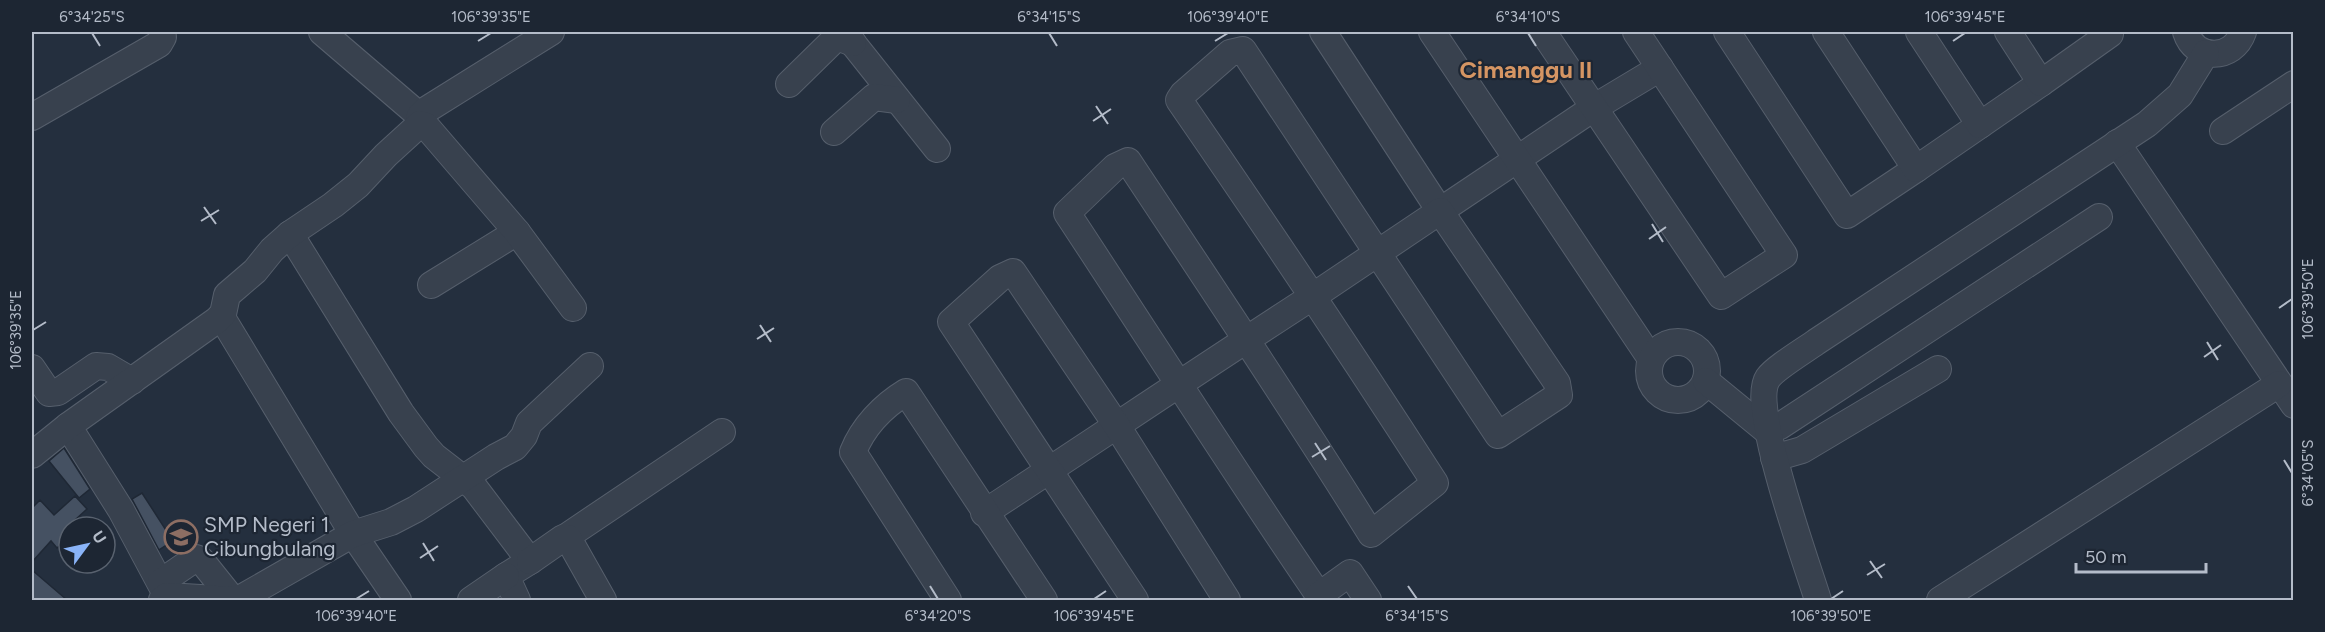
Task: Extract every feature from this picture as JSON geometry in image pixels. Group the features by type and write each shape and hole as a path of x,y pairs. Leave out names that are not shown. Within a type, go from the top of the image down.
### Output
{"street":[{"path":"32,117 159,44 164,37 162,32"},
{"path":"322,32 426,126 517,232 573,308"},
{"path":"32,455 68,426 202,332 221,316 230,293 255,271 290,234 352,190 426,110 551,32"},
{"path":"1323,32 1440,211 1557,383 1559,395 1498,435 1243,50 1230,54 1179,100 1435,483 1371,534 1248,339 1128,161 1115,167 1067,213 1320,598 1350,573 1368,600"},
{"path":"1432,32 1651,359"},
{"path":"1543,32 1721,297 1784,255 1636,32"},
{"path":"1727,32 1847,214 1980,126 2110,34 2108,32"},
{"path":"1826,32 1916,169"},
{"path":"1919,32 1980,126"},
{"path":"2008,32 2041,82"},
{"path":"2186,32 2192,44 2214,55 2230,50 2236,45 2242,32"},
{"path":"789,84 837,37 848,37 937,148"},
{"path":"1818,600 1767,431 1763,395 1768,377 1816,342 2147,124 2180,94 2206,53"},
{"path":"984,513 1180,385 1595,107 1660,68"},
{"path":"2223,131 2294,84"},
{"path":"834,132 874,97 897,100"},
{"path":"2117,143 2294,405"},
{"path":"1767,431 1790,420 2099,217"},
{"path":"431,285 517,232"},
{"path":"290,234 401,413 434,456 474,487 530,561"},
{"path":"1135,600 951,322 1000,278 1012,272 1117,426 1227,600"},
{"path":"221,316 353,534 398,600"},
{"path":"1670,342 1688,343 1696,347 1707,363 1706,381 1702,389 1686,399 1668,398 1654,387 1649,370 1651,359 1662,346 1670,342"},
{"path":"32,368 48,393 58,392 96,366 108,367 132,381"},
{"path":"163,593 233,600 256,591 353,534 391,522 515,447 524,436 529,423 590,366"},
{"path":"1774,458 1802,450 1938,369"},
{"path":"1706,381 1767,431"},
{"path":"1940,600 2279,384"},
{"path":"948,600 853,452 858,439 887,403 906,392 984,513 1044,600"},
{"path":"68,426 121,510 163,593"},
{"path":"471,600 722,432"},
{"path":"566,537 572,543 603,600"},
{"path":"163,593 189,561 196,558 201,560 233,600"},
{"path":"506,576 518,600"}],"building":[{"path":"64,448 90,489 79,498 49,461"},
{"path":"142,493 173,541 159,550 132,499"},
{"path":"75,496 87,509 80,515 57,515 57,548 51,541 32,562 32,508 40,500 54,515"},
{"path":"32,570 67,600 32,600"}],"place":[{"name":"SMP Negeri 1 Cibungbulang","path":"181,537"}],"district":[{"name":"Cimanggu II","path":"1526,70"}]}
